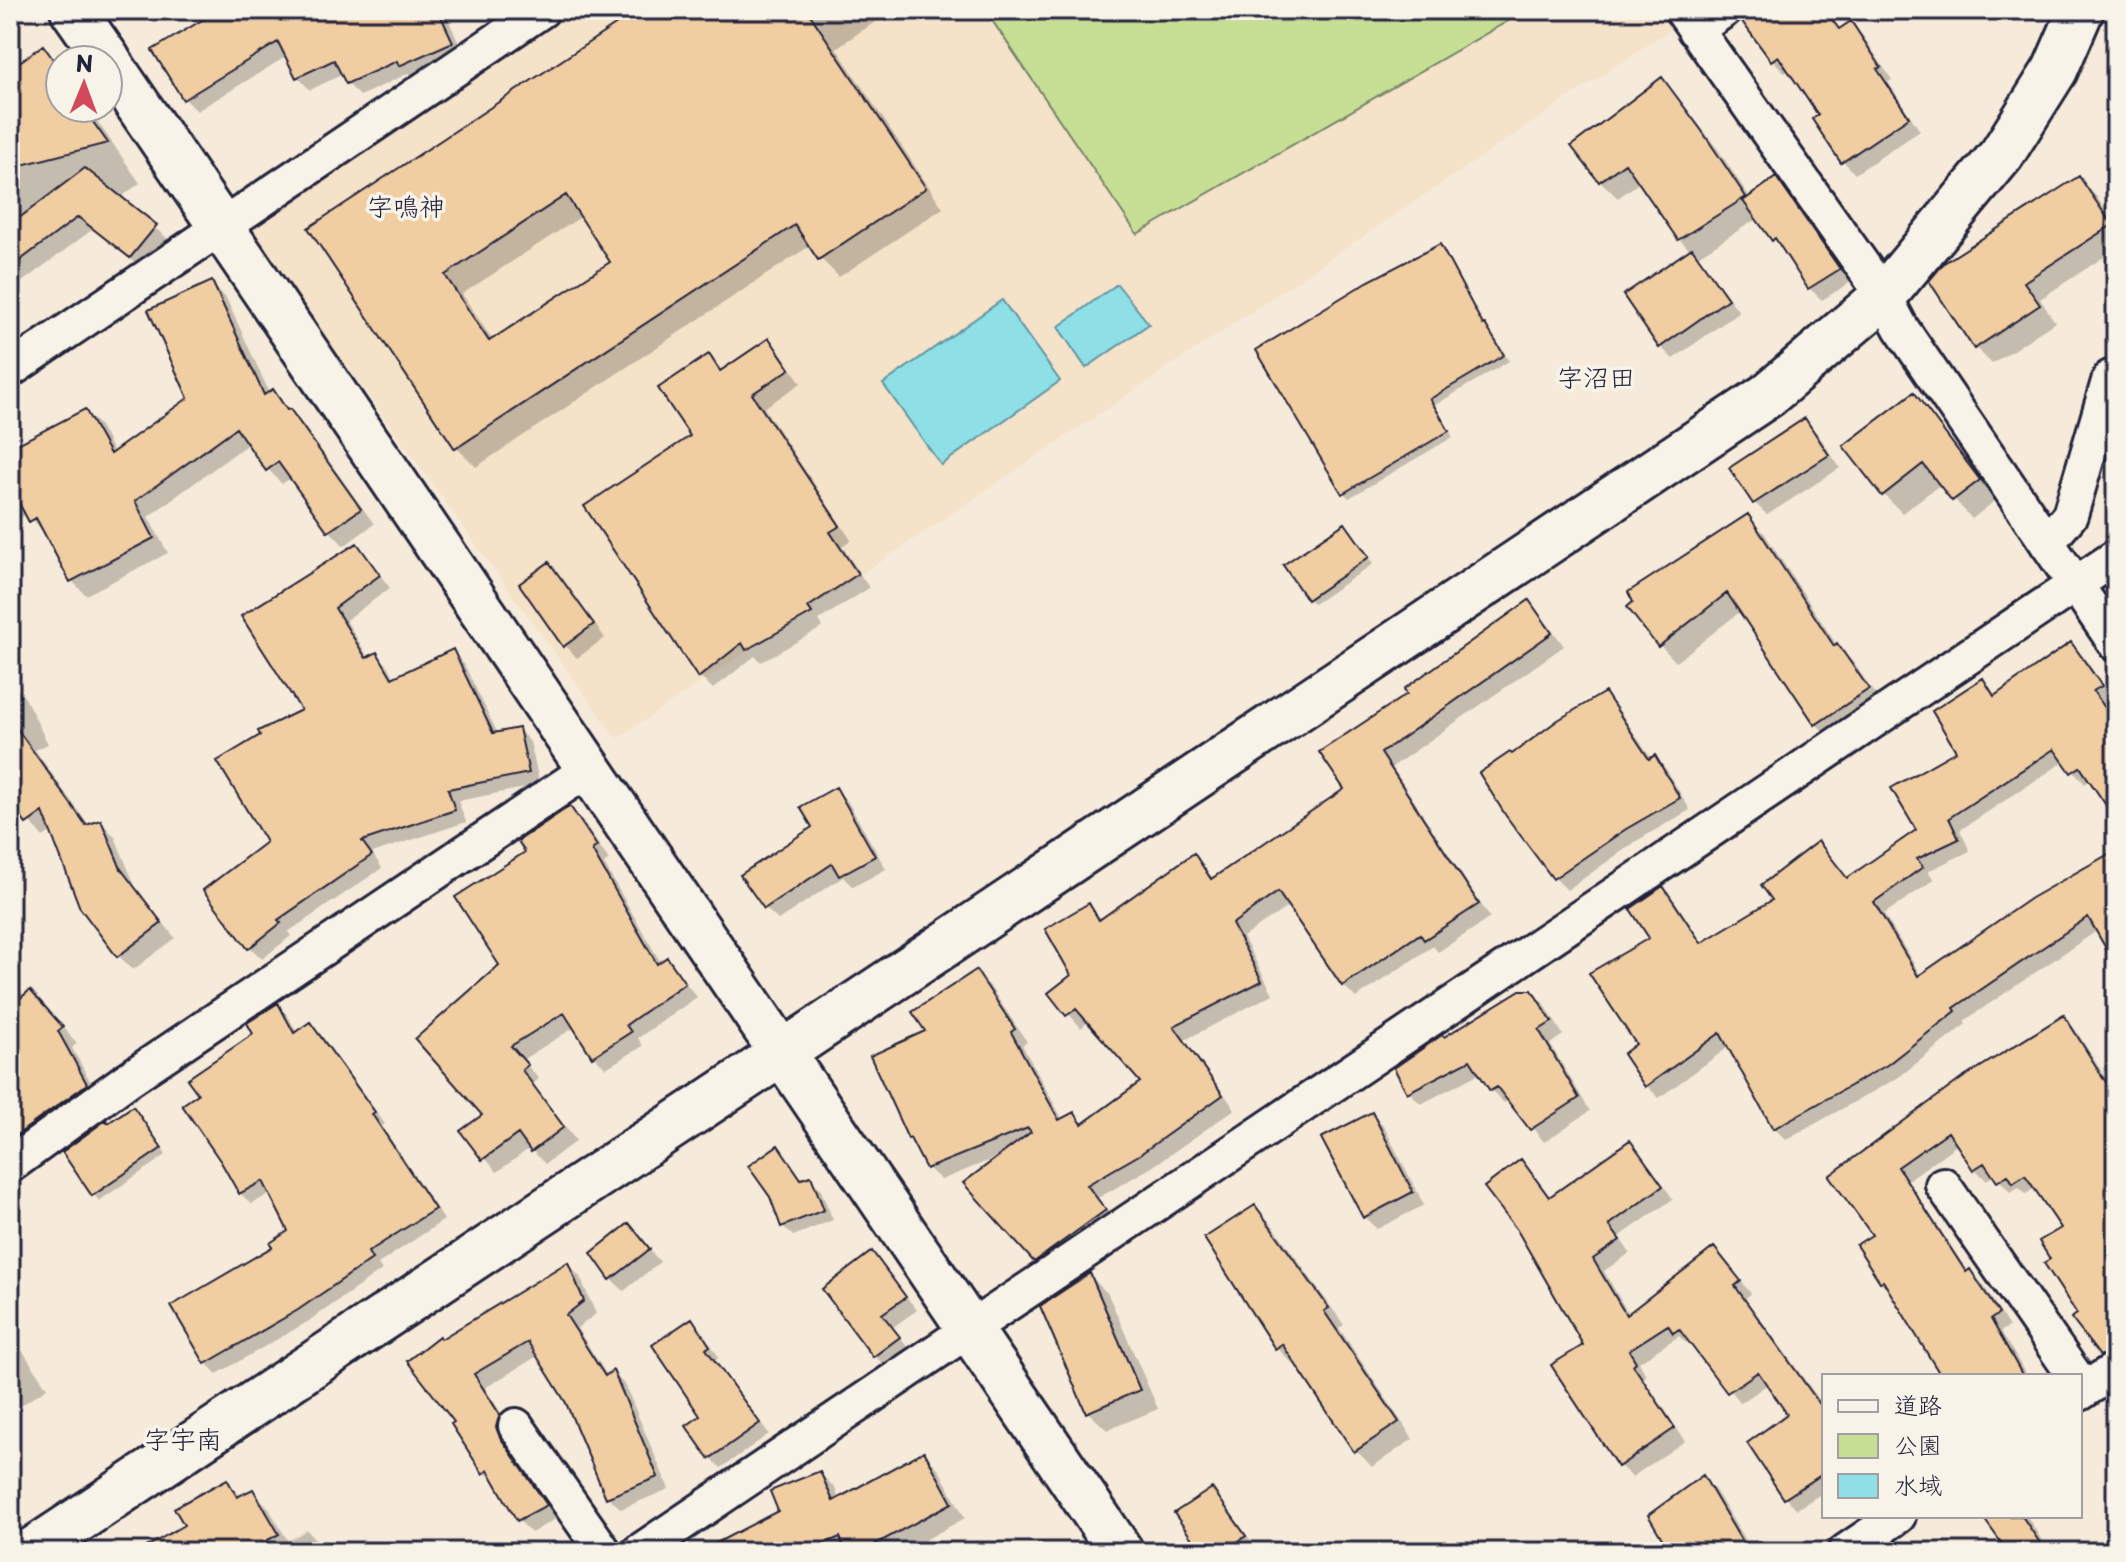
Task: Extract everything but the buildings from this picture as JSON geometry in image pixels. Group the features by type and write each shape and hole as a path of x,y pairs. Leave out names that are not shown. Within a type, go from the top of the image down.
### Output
{"street":[{"path":"73,10 97,44"},
{"path":"10,370 542,10"},
{"path":"1724,10 1688,20 1884,296 1901,328 2116,644"},
{"path":"30,1552 1768,395 1884,296 2002,154 2055,70 2081,10"},
{"path":"124,84 1121,1552"},
{"path":"2047,543 2070,515 2110,378"},
{"path":"639,1552 2116,557"},
{"path":"10,1165 127,1080 589,769"},
{"path":"1943,1185 2072,1374"},
{"path":"2082,1385 2116,1369"},
{"path":"516,1426 604,1552"},
{"path":"1845,1552 1895,1518"}],"shaded area":[{"path":"571,10 1659,10 1671,29 617,739 249,231"}],"green space":[{"path":"985,10 1527,10 1137,234"}],"water":[{"path":"1117,284 1149,324 1086,368 1058,327"},
{"path":"1002,300 1060,381 941,465 883,384"}],"district":[{"name":"字鳴神","path":"406,207"},
{"name":"字沼田","path":"1596,378"},
{"name":"字宇南","path":"183,1440"}]}
